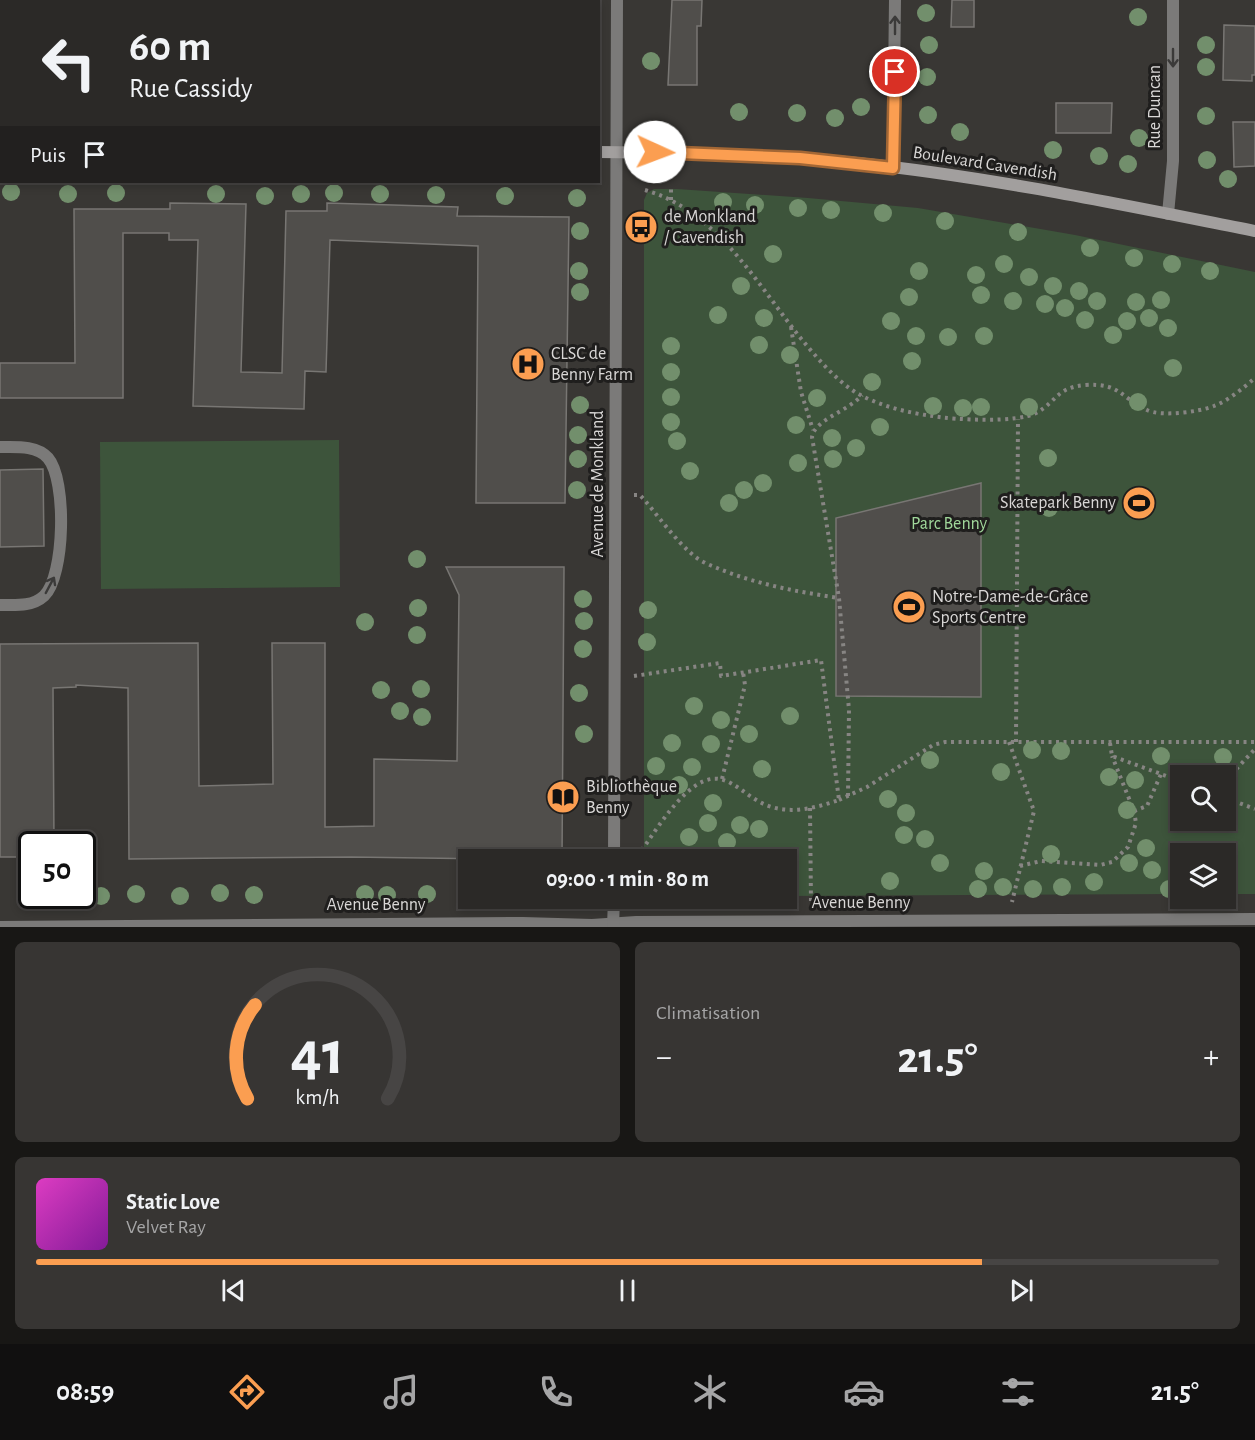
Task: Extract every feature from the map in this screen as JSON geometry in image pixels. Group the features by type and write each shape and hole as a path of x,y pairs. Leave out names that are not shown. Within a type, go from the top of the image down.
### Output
{"main road":[{"name":"Boulevard Cavendish","path":"600,152 765,156 893,168 985,180 1255,231"}],"street":[{"name":"Avenue de Monkland","path":"614,849 617,0"},
{"path":"893,168 895,0"},
{"name":"Rue Duncan","path":"1168,214 1172,168 1173,0"},
{"path":"0,447 33,450 48,458 56,473 60,509 58,560 50,588 44,596 29,604 0,605"},
{"path":"613,925 614,909"},
{"name":"Avenue Benny","path":"0,927 511,923 613,925 1255,919"}],"path":[{"path":"671,186 671,200"},
{"path":"645,190 671,200 697,218 727,245 752,273 791,327 818,358 854,391 902,410 933,417 1018,419 1037,413 1061,391 1083,385 1108,385 1148,411 1170,414 1212,407 1236,393 1255,378"},
{"path":"791,327 801,392 813,431 839,598 849,710 848,796"},
{"path":"813,431 818,425 855,403 861,395"},
{"path":"1016,742 1018,419"},
{"path":"640,495 694,556 704,562 762,584 839,598"},
{"path":"640,675 720,663 722,676 821,660 839,800"},
{"path":"722,779 745,685 743,672"},
{"path":"643,849 676,803 704,781 714,778 730,781 759,803 784,810 810,808 839,800 867,787 933,745 962,741 1255,742"},
{"path":"1010,742 1034,811 1012,900"},
{"path":"1020,866 1041,861 1100,865 1112,862 1128,847 1136,822 1134,811 1112,756 1110,743"},
{"path":"1236,769 1255,749"},
{"path":"1112,756 1170,777"},
{"path":"1134,811 1148,806 1161,774"},
{"path":"1236,802 1255,809"},
{"path":"810,808 811,901"}],"green space":[{"name":"Parc Benny","path":"654,189 677,189 918,208 1075,235 1255,272 1255,894 1236,894 1236,843 1170,843 1170,894 797,896 797,849 644,849 644,200 647,193"},
{"path":"339,440 340,587 101,589 100,442"}],"building":[{"path":"672,0 702,0 701,26 697,26 697,85 668,85"},
{"path":"952,0 974,0 974,27 951,27"},
{"path":"1224,25 1255,26 1255,75 1252,75 1252,81 1223,80"},
{"path":"1056,103 1112,103 1111,133 1056,133"},
{"path":"1233,122 1255,122 1255,166 1234,167"},
{"path":"170,203 246,204 241,372 282,373 286,211 327,211 327,203 458,207 457,216 569,217 565,503 476,503 478,246 330,240 326,372 305,371 304,409 193,406 198,240 169,240 169,233 123,233 123,398 0,398 0,363 75,363 74,209 170,209"},
{"path":"43,469 44,546 0,547 0,470"},
{"name":"Notre-Dame-de-Grâce Sports Centre","path":"981,483 981,697 836,696 836,518"},
{"path":"446,567 564,567 562,849 458,849 458,859 129,859 128,688 76,685 76,687 53,688 54,831 18,831 18,857 0,857 0,644 198,643 199,786 273,784 272,643 325,643 325,827 374,826 374,759 457,761 459,595"}],"place":[{"name":"de Monkland / Cavendish","path":"641,227"},
{"name":"CLSC de Benny Farm","path":"528,364"},
{"name":"Skatepark Benny","path":"1139,503"},
{"name":"Notre-Dame-de-Grâce Sports Centre","path":"909,607"},
{"name":"Bibliothèque Benny","path":"563,797"}],"route":[{"path":"655,152 800,158 893,168 895,72"}]}
